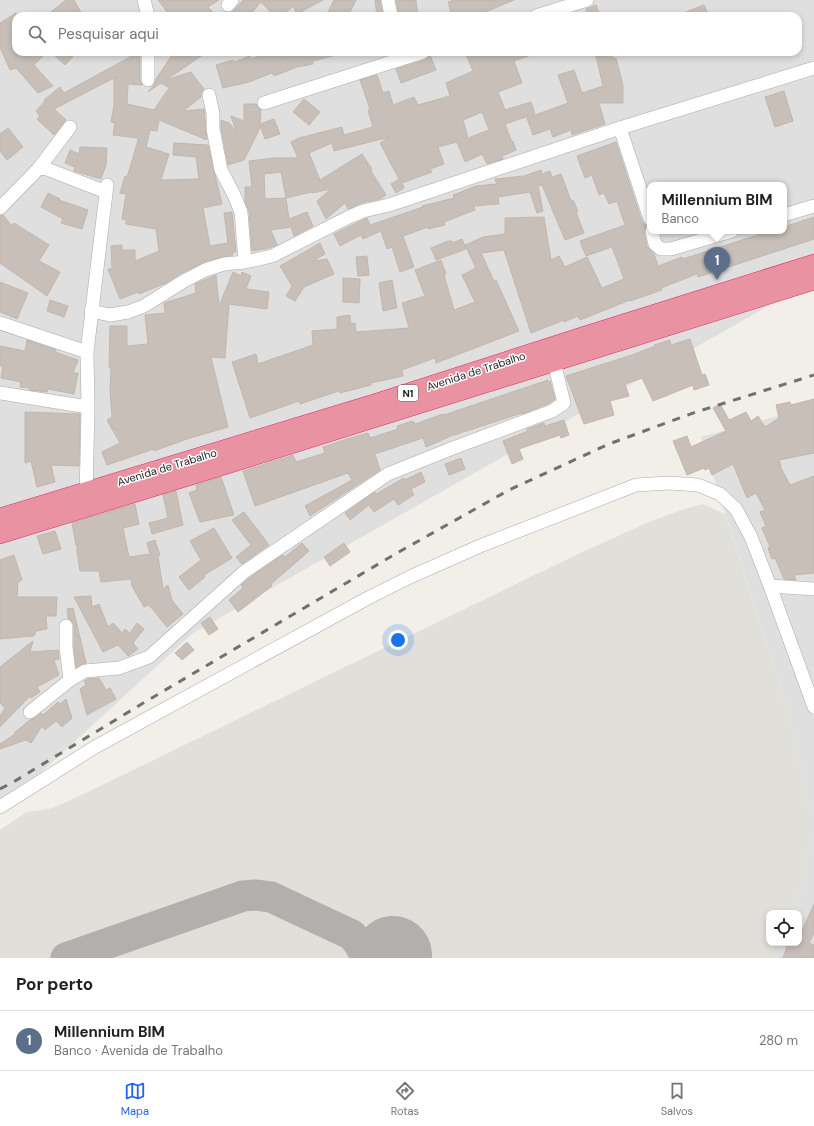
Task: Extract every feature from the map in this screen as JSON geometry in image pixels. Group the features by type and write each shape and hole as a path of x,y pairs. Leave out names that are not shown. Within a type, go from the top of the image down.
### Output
{"highway":[{"name":"Avenida de Trabalho","path":"358,416 554,362 701,308 814,264"},
{"name":"Avenida de Trabalho","path":"0,534 86,500 701,308 814,280"},
{"name":"Avenida de Trabalho","path":"0,518 86,500"}],"street":[{"path":"144,0 147,12"},
{"path":"388,0 390,12"},
{"path":"549,12 587,0"},
{"path":"148,56 148,80"},
{"path":"264,104 398,56"},
{"path":"91,311 110,315 128,312 144,306 184,281 205,270 224,264 244,262 278,254 363,211 389,205 620,128 814,68"},
{"path":"209,95 213,114 213,129 222,170 241,212 244,262"},
{"path":"0,208 39,168 70,127"},
{"path":"620,128 647,210"},
{"path":"39,168 47,169 106,188 87,352 88,407 86,500"},
{"path":"787,214 814,206"},
{"path":"653,234 655,244 661,249 671,249 722,234"},
{"path":"0,323 87,352"},
{"path":"30,712 70,680 85,671 119,668 149,656 244,572 388,474 552,411 564,403 554,362"},
{"path":"0,393 88,407"},
{"path":"0,807 95,747 368,598 410,577 480,546 636,486 668,483 698,485 720,494 736,509 751,537 814,707"},
{"path":"770,586 814,589"},
{"path":"66,626 66,647 70,680"}],"shaded area":[{"path":"0,0 814,0 814,280 193,633 0,810"},
{"path":"814,406 814,958 774,958 779,946 802,946 802,910 794,910 804,877 811,836 811,816 789,714 701,437"},
{"path":"703,504 725,514 789,714 811,816 811,836 804,877 797,905 794,910 766,910 766,946 779,946 774,958 0,958 0,830 27,812 49,809 65,803 576,555 651,521"}],"building":[{"path":"66,0 74,0 81,12 51,12"},
{"path":"158,0 219,0 208,7 212,12 167,12"},
{"path":"243,0 323,0 301,12 296,12 293,6 287,12 270,12 261,2 252,12 231,12"},
{"path":"334,0 356,0 350,12 328,12"},
{"path":"375,0 380,0 382,12 376,12"},
{"path":"396,0 416,0 418,12 398,12"},
{"path":"454,0 514,0 486,12 451,12 448,2"},
{"path":"596,5 599,12 586,12 586,9"},
{"path":"704,5 707,12 686,12"},
{"path":"12,16 12,56 43,56 34,65 53,86 38,93 16,68 10,70 0,47 0,23"},
{"path":"55,56 73,56 65,65"},
{"path":"140,56 140,80 142,85 128,84 127,104 154,110 169,88 161,83 148,92 155,84 156,79 171,56 201,56 166,80 191,72 204,89 201,93 201,97 183,111 204,109 207,140 159,120 157,131 150,130 146,147 169,154 161,180 199,179 196,157 173,155 174,143 208,145 222,204 203,208 210,246 228,243 224,213 232,212 236,252 232,252 233,255 206,261 166,283 139,294 138,292 120,299 108,269 112,269 111,246 122,245 122,250 135,250 135,261 159,251 156,229 126,224 126,220 122,219 126,194 120,193 125,176 127,177 129,171 138,138 113,135 115,123 111,122 114,105 114,78 54,109 66,120 54,135 37,119 40,116 36,111 45,101 44,100 60,87 64,93 130,57"},
{"path":"250,56 251,59 259,56 332,56 313,61 313,64 297,67 274,76 272,73 249,82 223,88 216,65 233,60 234,62"},
{"path":"430,56 436,70 401,83 396,69 425,60"},
{"path":"467,56 528,56 514,61 522,83 498,92 505,110 531,102 535,114 505,124 516,150 502,156 503,159 487,164 482,154 465,162 457,142 438,147 444,164 430,169 432,172 402,183 404,188 396,193 391,184 399,179 380,143 390,137 334,151 332,143 309,153 320,180 362,154 386,195 380,199 361,203 348,209 345,203 326,219 317,201 331,189 286,198 289,219 307,212 313,226 294,236 291,227 271,230 277,245 252,251 249,211 245,202 245,187 252,187 249,161 274,158 298,158 291,142 299,138 342,127 344,135 373,127 368,110 370,109 360,80 377,75 383,93 389,91 393,105 414,97 418,105 450,96 446,83 473,71","holes":["482,112 489,130 468,138 463,120","281,172 286,198 265,199 264,174"]},
{"path":"596,56 612,56 613,58 616,58 623,85 623,103 599,103 605,124 572,135 571,130 553,137 550,129 533,135 527,118 568,103 558,75 574,70 582,93 603,86"},
{"path":"784,91 793,121 775,127 765,97"},
{"path":"304,99 320,112 309,125 293,112"},
{"path":"244,104 256,104 261,110 260,124 274,119 280,134 265,139 260,125 260,128 244,160 228,165 221,128 221,120 229,123 236,131 231,116 244,121"},
{"path":"8,128 23,147 7,160 0,151 0,134"},
{"path":"616,142 642,222 646,226 644,232 647,246 654,254 658,266 682,257 683,259 761,234 787,234 787,226 814,217 814,239 698,277 697,274 661,288 662,290 630,300 580,320 578,316 531,333 504,250 481,253 494,281 496,280 519,331 436,363 435,358 402,370 403,376 371,383 371,385 340,393 339,391 300,404 299,401 250,418 232,362 256,354 258,364 313,345 312,331 337,329 337,317 350,315 351,324 355,323 356,332 409,328 402,303 425,296 415,270 441,260 446,274 444,275 454,310 475,302 462,275 476,268 465,245 483,237 505,234 505,218 544,217 551,260 559,256 565,267 587,257 602,288 624,279 612,247 586,256 580,241 625,225 617,201 609,204 604,193 599,195 592,175 585,178 577,156"},
{"path":"80,147 107,148 106,165 101,179 74,171 75,167 65,163 70,150 79,154"},
{"path":"541,170 542,174 550,171 552,177 561,174 571,201 573,200 578,211 576,212 584,233 565,240 542,185 538,186 543,211 537,213 530,192 498,197 499,204 474,206 475,210 444,222 445,225 428,229 428,227 403,236 414,267 400,272 392,247 387,249 381,231 363,239 361,235 340,246 334,234 367,218 370,225 423,207 422,206 454,198 453,195 476,186 497,184 495,179 524,176"},
{"path":"48,193 60,199 59,200 88,210 82,229 61,223 63,219 41,207"},
{"path":"3,215 12,226 14,223 49,245 39,261 60,272 47,296 0,263 0,216"},
{"path":"462,239 466,249 436,260 431,248 448,241 452,241 452,243"},
{"path":"320,243 325,254 313,261 327,259 334,274 304,287 295,301 286,296 292,286 280,266"},
{"path":"367,256 369,275 358,276 356,257"},
{"path":"233,272 241,276 242,272 251,276 246,289 269,292 267,309 229,304 225,358 211,357 228,427 107,465 102,452 120,443 107,420 112,417 110,391 111,367 109,367 110,326 127,326 127,346 148,344 145,315 165,313 164,303 196,293 195,284 216,275 219,306"},
{"path":"343,278 360,279 359,303 343,302"},
{"path":"392,280 397,308 383,311 379,283"},
{"path":"0,282 28,293 17,319 0,312"},
{"path":"50,300 68,306 64,317 47,311"},
{"path":"690,339 702,375 705,374 709,385 694,390 693,385 653,401 642,378 625,384 629,396 610,401 614,415 584,424 566,376 632,355 655,346 654,345 670,340 671,345"},
{"path":"27,340 56,350 55,352 78,360 73,373 78,373 74,394 48,389 47,392 29,390 30,388 20,387 21,382 1,378 3,366 0,366 0,346 25,351"},
{"path":"548,380 549,382 550,381 555,399 550,403 522,414 451,436 426,447 423,438 375,454 380,470 310,516 305,506 352,480 348,473 255,506 243,471 293,455 296,462 325,453 323,447 347,439 368,433 370,438 398,429 397,426 413,421 415,424"},
{"path":"814,399 814,453 779,460 780,466 790,485 814,476 814,573 794,575 796,580 784,579 775,558 772,559 768,548 770,547 762,528 766,526 760,512 765,510 756,493 747,498 733,464 712,475 709,468 705,470 704,468 687,475 673,441 687,436 691,447 726,431 713,408 720,404 729,420 746,412 751,421 758,416 765,427 779,418 776,405 790,402 791,405"},
{"path":"25,412 80,414 79,466 51,465 55,482 37,487 31,461 25,463"},
{"path":"564,420 569,435 561,438 560,435 519,449 523,459 512,464 503,441 528,431 527,429 544,423 545,426"},
{"path":"461,458 465,469 449,475 445,464"},
{"path":"421,472 425,482 411,489 414,495 398,505 394,499 374,512 369,505 350,520 345,513 375,492 376,494 404,478 405,480"},
{"path":"221,477 234,515 200,522 189,493 197,490 196,485"},
{"path":"176,491 183,525 152,534 149,523 168,518 163,495"},
{"path":"135,504 139,524 123,528 129,557 150,554 147,543 155,540 160,555 158,556 163,589 168,585 172,600 183,614 167,627 149,605 144,607 132,586 131,579 101,582 99,571 80,571 77,544 76,545 72,523"},
{"path":"244,512 269,545 242,564 236,557 251,545 232,520"},
{"path":"214,528 232,558 204,575 205,577 189,590 179,577 201,560 190,541"},
{"path":"55,531 61,549 43,554 37,536"},
{"path":"302,543 309,551 271,584 272,586 238,612 229,600 243,588 241,585 283,555 285,557"},
{"path":"344,543 350,552 330,566 324,557"},
{"path":"14,555 22,580 18,582 17,597 57,597 56,616 46,616 47,629 36,631 34,636 0,639 0,560"},
{"path":"91,596 92,607 99,604 108,627 113,623 122,633 125,629 130,633 137,623 144,629 133,643 138,649 128,656 118,645 103,652 74,597"},
{"path":"73,608 86,663 76,667 74,626 73,622 68,618 67,609"},
{"path":"210,617 218,629 209,635 201,623"},
{"path":"33,641 30,652 58,650 59,659 54,660 59,675 37,687 40,692 31,698 30,696 0,727 0,716 5,708 0,703 0,667"},
{"path":"187,642 194,650 182,660 175,653"},
{"path":"99,678 106,690 110,688 116,699 87,715 80,689 86,685 84,681"},
{"path":"66,699 72,718 62,727 56,721 45,730 42,726 31,743 26,740 0,749 0,744 15,734 14,733 30,720 41,713 43,715 58,702 60,704"},
{"path":"814,904 814,933 809,943 814,945 814,958 783,958 787,946 802,946 802,930"}],"taxiway":[{"path":"66,958 243,896 255,895 271,897 352,935 367,958"}],"railway":[{"path":"0,789 397,553 509,490 609,444 696,412 814,375"}],"place":[{"name":"Millennium BIM","path":"717,280"}]}
